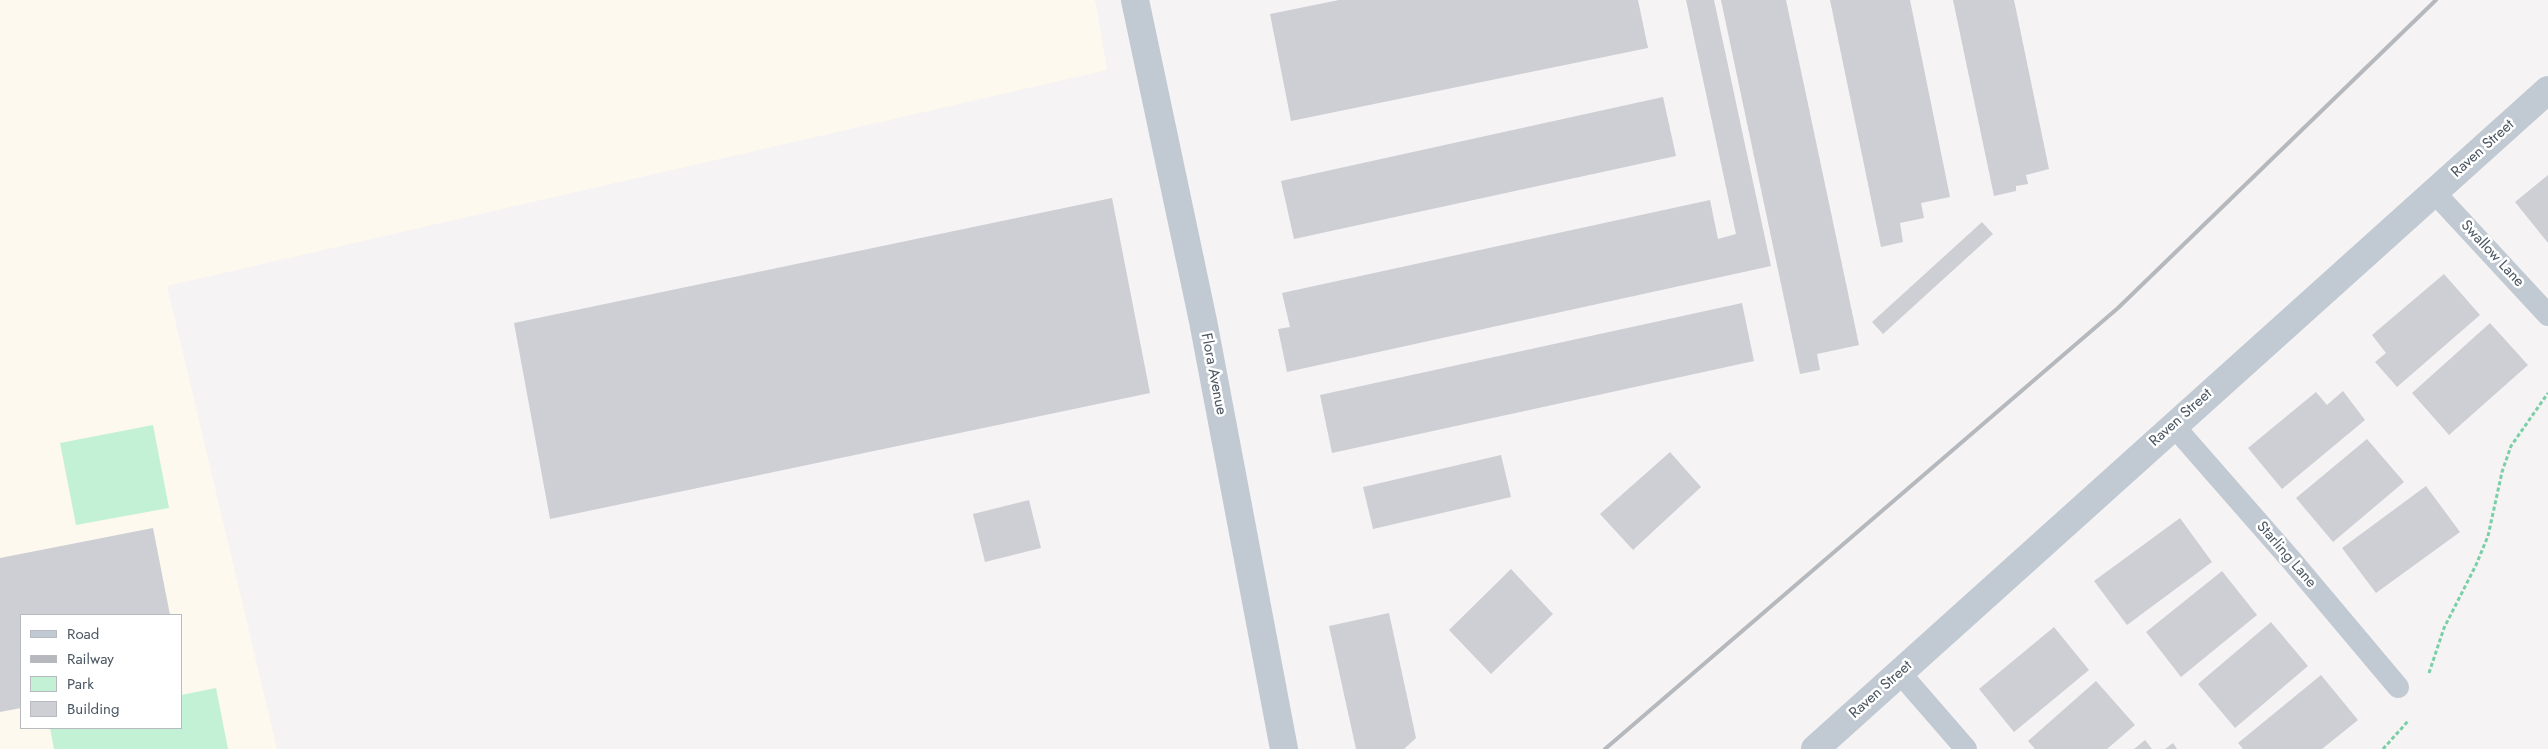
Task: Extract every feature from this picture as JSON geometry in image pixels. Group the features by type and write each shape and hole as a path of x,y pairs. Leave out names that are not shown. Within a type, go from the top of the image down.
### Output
{"street":[{"name":"Flora Avenue","path":"1135,0 1203,321 1284,749"},
{"name":"Raven Street","path":"1815,749 2172,425 2435,193 2548,90"}],"lane":[{"name":"Swallow Lane","path":"2435,193 2548,315"},
{"name":"Starling Lane","path":"2172,425 2292,561 2398,687"},
{"path":"1900,673 1966,749"}],"path":[{"path":"2427,678 2444,628 2476,566 2488,536 2511,446 2548,393"},
{"path":"2383,749 2409,719"}],"shaded area":[{"path":"0,0 1095,0 1107,70 167,286 277,749 0,749"}],"green space":[{"path":"153,425 169,508 76,525 60,443"},
{"path":"216,688 228,749 54,749 50,729 182,729 182,695"}],"building":[{"path":"1339,0 1638,0 1648,48 1291,121 1270,14"},
{"path":"1686,0 1714,0 1771,266 1287,372 1278,329 1290,327 1282,293 1710,200 1718,239 1736,234"},
{"path":"1721,0 1786,0 1859,345 1817,354 1820,370 1800,374"},
{"path":"1830,0 1910,0 1950,197 1921,203 1924,218 1900,223 1903,242 1881,247"},
{"path":"1953,0 2014,0 2049,169 2026,175 2028,184 2016,186 2016,191 1994,196"},
{"path":"1663,97 1676,156 1294,239 1281,181"},
{"path":"2548,175 2548,243 2515,202"},
{"path":"1112,198 1150,393 550,519 514,323"},
{"path":"1982,222 1993,234 1883,334 1872,322"},
{"path":"2444,274 2480,315 2397,387 2375,362 2386,353 2372,335"},
{"path":"1742,303 1754,361 1332,453 1320,395"},
{"path":"2490,323 2528,365 2449,435 2412,393"},
{"path":"2343,391 2365,420 2282,489 2248,448 2316,392 2327,405"},
{"path":"2367,439 2404,482 2333,542 2296,498"},
{"path":"1670,452 1701,487 1633,550 1600,514"},
{"path":"1501,455 1511,497 1373,529 1363,487"},
{"path":"2426,486 2460,532 2376,593 2342,548"},
{"path":"1029,500 1041,548 985,562 973,514"},
{"path":"2180,518 2212,562 2127,625 2094,581"},
{"path":"153,528 170,614 20,614 20,708 0,712 0,558"},
{"path":"1511,569 1553,614 1491,674 1449,630"},
{"path":"2222,571 2257,615 2181,677 2146,632"},
{"path":"1389,613 1416,738 1404,749 1356,749 1329,626"},
{"path":"2271,622 2308,666 2235,728 2198,684"},
{"path":"2054,627 2089,670 2014,732 1979,689"},
{"path":"2321,675 2358,720 2322,749 2243,749 2238,743"},
{"path":"2096,681 2135,725 2107,749 2035,749 2028,741"},
{"path":"2145,740 2152,749 2134,749"},
{"path":"2173,743 2177,749 2165,749"}],"railway":[{"path":"1605,749 2118,308 2436,0"}]}
